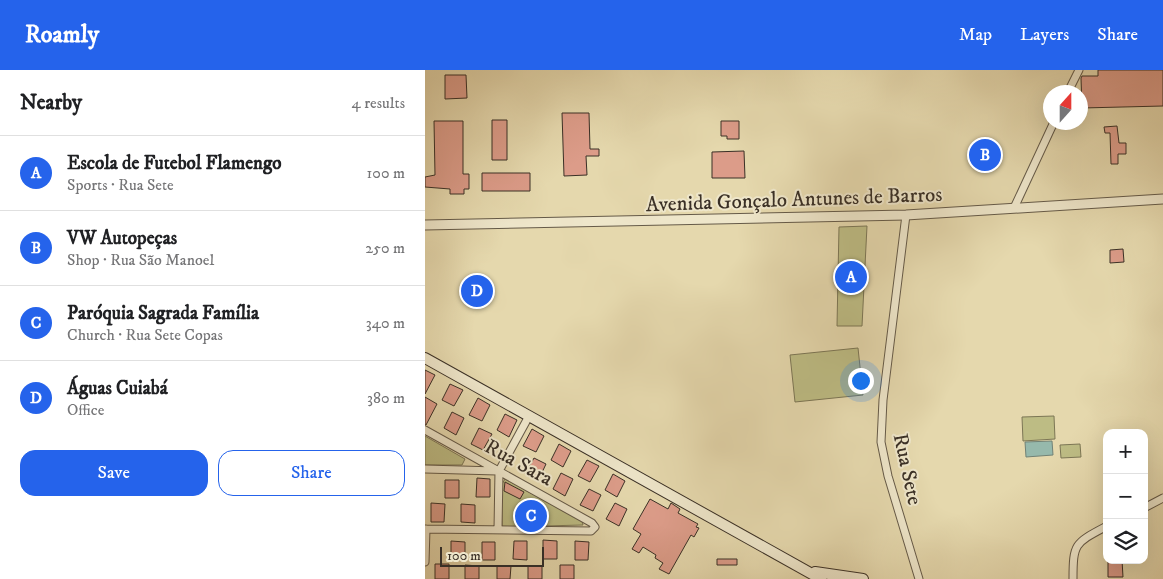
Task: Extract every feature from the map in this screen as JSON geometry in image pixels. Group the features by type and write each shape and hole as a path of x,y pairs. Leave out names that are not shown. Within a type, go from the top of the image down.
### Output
{"main road":[{"path":"425,358 821,579"},
{"path":"797,567 838,578 863,579"}],"street":[{"path":"1072,85 1079,70"},
{"path":"1014,208 1050,130"},
{"name":"Avenida Gonçalo Antunes de Barros","path":"425,225 906,215 1163,199"},
{"name":"Rua Sete","path":"906,215 883,400 881,442 888,476 919,579"},
{"path":"425,562 426,529 498,529 499,471 529,416"},
{"name":"Rua Sara","path":"425,430 592,523 595,527 591,531 498,529"},
{"path":"425,469 499,471"},
{"path":"1148,506 1163,498"},
{"path":"1073,579 1073,553 1079,542 1103,528"}],"shaded area":[{"path":"867,226 862,326 837,326 839,227"},
{"path":"858,348 863,395 795,402 790,355"},
{"path":"1054,416 1055,439 1023,441 1022,417"},
{"path":"425,436 465,459 462,465 425,465"},
{"path":"1052,441 1053,455 1026,457 1025,442"},
{"path":"1080,444 1081,457 1061,458 1060,445"},
{"path":"505,479 582,521 583,525 502,527 501,486"}],"building":[{"path":"1098,70 1163,70 1163,106 1088,108 1088,85 1081,85 1081,78 1082,76 1098,76"},
{"path":"445,75 466,75 467,98 445,99"},
{"path":"562,113 589,113 590,149 599,149 599,156 586,156 587,175 564,176"},
{"path":"492,120 507,120 507,160 492,160"},
{"path":"434,121 463,121 463,174 469,174 469,189 464,189 464,194 450,194 450,189 425,187 425,177 435,175"},
{"path":"721,121 739,121 739,139 727,139 727,136 721,136"},
{"path":"1117,126 1119,143 1126,143 1126,154 1118,154 1118,164 1111,164 1110,133 1105,133 1104,127"},
{"path":"744,151 745,178 712,178 712,152"},
{"path":"482,173 530,173 530,191 482,191"},
{"path":"1123,249 1124,262 1110,263 1110,250"},
{"path":"425,370 435,375 425,394"},
{"path":"450,384 463,390 454,406 442,400"},
{"path":"425,397 437,404 426,425 425,425"},
{"path":"478,398 490,405 482,421 469,415"},
{"path":"452,412 464,418 456,435 444,428"},
{"path":"505,414 517,420 509,437 497,430"},
{"path":"479,428 492,434 483,450 471,444"},
{"path":"532,429 544,436 536,452 523,446"},
{"path":"559,444 571,451 563,467 551,460"},
{"path":"534,458 546,464 538,481 525,474"},
{"path":"587,460 599,466 590,482 578,476"},
{"path":"561,473 573,479 565,496 553,489"},
{"path":"613,474 625,481 617,497 605,490"},
{"path":"477,478 490,479 490,497 476,497"},
{"path":"445,480 459,480 459,498 445,498"},
{"path":"505,482 524,492 520,499 504,491"},
{"path":"589,489 601,495 593,511 580,505"},
{"path":"650,499 668,509 671,503 680,509 678,513 698,524 696,527 699,528 694,537 691,535 669,574 659,569 663,563 655,558 656,555 643,547 639,553 632,549 641,534 633,529"},
{"path":"431,503 445,504 444,522 431,522"},
{"path":"615,503 627,509 619,526 606,519"},
{"path":"461,504 475,505 475,523 461,522"},
{"path":"529,511 533,511 536,516 535,520 529,521 526,518 526,514"},
{"path":"543,540 557,541 557,559 543,559"},
{"path":"451,541 465,542 465,560 451,560"},
{"path":"514,541 527,541 527,560 513,559"},
{"path":"575,541 589,542 588,560 575,560"},
{"path":"482,542 495,542 495,560 482,560"},
{"path":"717,559 737,559 737,565 717,565"},
{"path":"435,564 449,564 449,579 435,579"},
{"path":"1108,564 1122,564 1123,577 1108,577"},
{"path":"465,565 479,566 479,579 465,579"},
{"path":"560,565 574,565 574,579 560,579"},
{"path":"497,566 511,566 510,579 497,579"},
{"path":"528,566 542,566 542,579 528,579"}],"place":[{"name":"VW Autopeças","path":"985,155"},
{"name":"Escola de Futebol Flamengo","path":"851,277"},
{"name":"Águas Cuiabá","path":"477,291"},
{"name":"Paróquia Sagrada Família","path":"531,516"}]}
